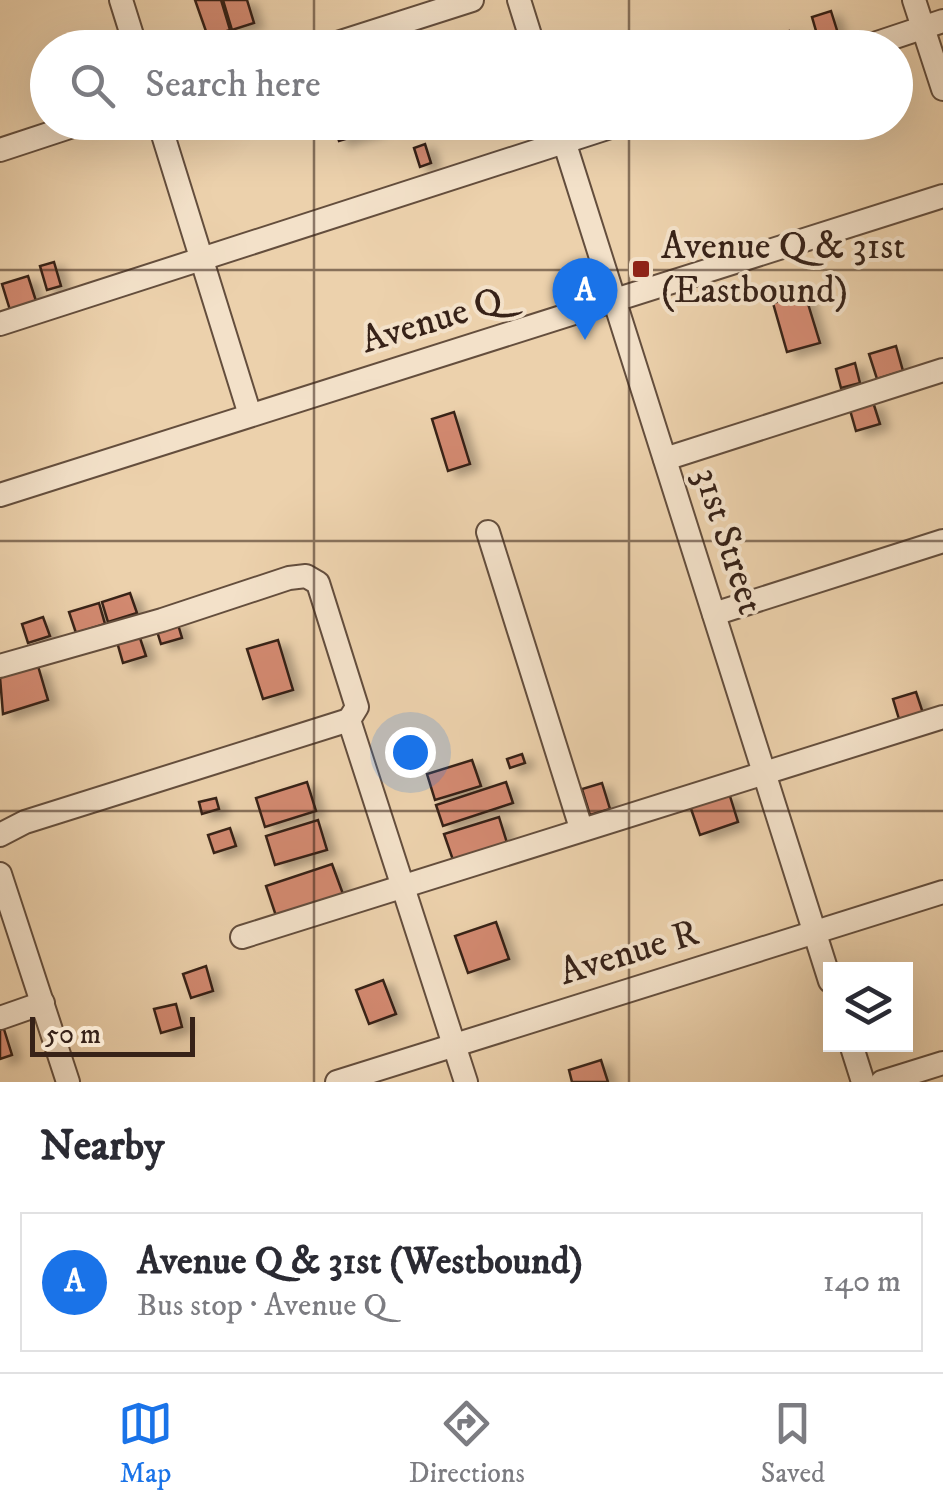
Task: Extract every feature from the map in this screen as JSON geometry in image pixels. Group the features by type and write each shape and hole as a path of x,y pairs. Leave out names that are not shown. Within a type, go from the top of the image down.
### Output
{"street":[{"path":"121,0 130,30"},
{"path":"378,30 472,0"},
{"path":"519,0 528,30"},
{"path":"914,0 933,25 943,89"},
{"path":"0,150 30,140"},
{"path":"165,140 250,415"},
{"path":"0,324 538,140"},
{"name":"31st Street","path":"564,140 824,962"},
{"name":"Avenue Q","path":"0,495 943,196"},
{"path":"665,460 943,370"},
{"path":"488,532 580,828"},
{"path":"714,614 943,541"},
{"path":"0,666 162,620 289,578 306,576 318,584 356,707 350,720 466,1082"},
{"path":"242,936 943,716"},
{"path":"0,835 25,822 350,720"},
{"path":"0,874 68,1082"},
{"name":"Avenue R","path":"336,1082 943,892"},
{"path":"0,1018 42,1004"},
{"path":"853,1052 862,1082"},
{"path":"882,1082 943,1063"}],"building":[{"path":"195,0 221,0 230,30 206,30"},
{"path":"223,0 247,0 254,23 232,30"},
{"path":"831,11 837,30 816,30 812,17"},
{"path":"425,144 431,163 420,167 414,148"},
{"path":"54,262 61,286 47,290 40,266"},
{"path":"28,276 36,301 10,310 2,284"},
{"path":"805,294 820,343 787,352 773,303"},
{"path":"896,346 903,371 877,379 869,354"},
{"path":"855,363 860,383 841,388 836,369"},
{"path":"873,402 880,424 856,431 850,410"},
{"path":"454,412 470,464 448,471 432,419"},
{"path":"130,593 137,613 108,622 102,602"},
{"path":"99,603 105,624 76,633 69,612"},
{"path":"43,617 50,636 28,643 22,624"},
{"path":"177,621 182,638 161,644 156,628"},
{"path":"139,635 146,656 123,663 117,642"},
{"path":"278,640 293,690 263,699 247,649"},
{"path":"38,666 48,700 3,714 0,677"},
{"path":"916,692 923,713 899,719 893,699"},
{"path":"522,754 525,763 510,768 507,759"},
{"path":"472,760 481,786 435,800 427,774"},
{"path":"307,782 316,811 265,827 256,798"},
{"path":"506,782 513,803 443,826 436,805"},
{"path":"602,783 610,809 590,815 582,789"},
{"path":"729,793 738,822 700,835 690,806"},
{"path":"216,798 219,809 202,814 199,802"},
{"path":"499,817 507,843 453,860 444,834"},
{"path":"318,820 327,850 275,865 266,836"},
{"path":"230,828 236,846 214,853 208,835"},
{"path":"332,864 343,894 276,916 266,886"},
{"path":"496,922 509,959 468,973 455,936"},
{"path":"206,966 213,991 191,998 183,974"},
{"path":"383,980 396,1014 369,1024 356,990"},
{"path":"176,1004 182,1027 161,1033 154,1009"},
{"path":"3,1026 12,1055 0,1059 0,1027"},
{"path":"601,1060 608,1082 572,1082 569,1070"}],"place":[{"name":"Avenue Q & 31st (Eastbound)","path":"641,269"},
{"name":"Avenue Q & 31st (Westbound)","path":"585,340"}]}
